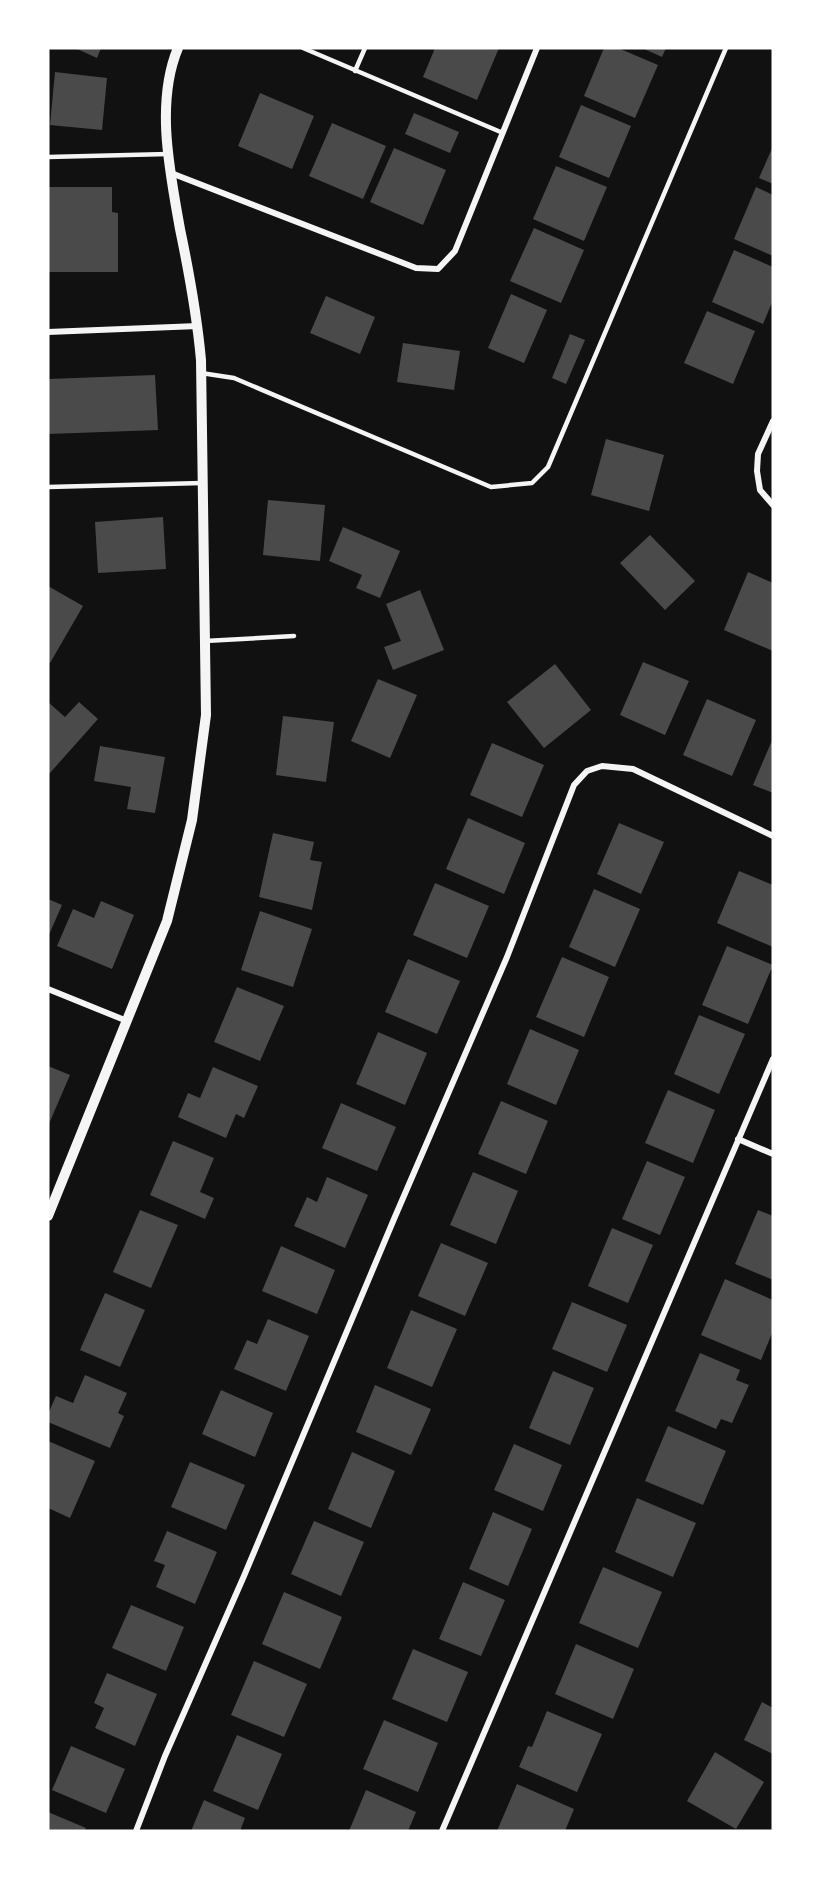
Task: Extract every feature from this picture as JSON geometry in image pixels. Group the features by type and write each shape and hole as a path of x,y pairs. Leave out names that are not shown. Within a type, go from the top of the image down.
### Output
{"street":[{"path":"48,1216 167,921 192,820 206,715 201,373 198,326 168,154 166,95 178,48"},
{"path":"170,172 416,268 438,269 455,251 537,48"},
{"path":"48,332 198,326"},
{"path":"773,421 758,453 757,471 760,490 773,505"},
{"path":"136,1831 165,1756 507,957 574,785 588,771 602,766 633,769 773,836"},
{"path":"48,989 127,1021"},
{"path":"442,1831 773,1059"},
{"path":"738,1139 773,1154"}],"lane":[{"path":"303,48 503,133"},
{"path":"356,71 365,48"},
{"path":"201,373 234,378 492,487 532,483 548,466 726,48"},
{"path":"48,157 168,154"},
{"path":"48,487 202,483"},
{"path":"205,641 294,636"}],"building":[{"path":"75,48 101,48 97,58"},
{"path":"435,48 499,48 477,100 423,77"},
{"path":"604,48 618,48 658,65 635,118 584,96"},
{"path":"642,48 666,48 662,57"},
{"path":"55,72 107,78 102,130 50,125"},
{"path":"260,93 314,116 292,169 238,146"},
{"path":"581,105 631,126 609,178 559,157"},
{"path":"414,113 459,132 450,153 405,134"},
{"path":"332,123 386,146 363,199 309,176"},
{"path":"773,146 773,184 759,178"},
{"path":"394,148 446,170 423,225 370,202"},
{"path":"556,166 607,187 584,241 533,219"},
{"path":"48,187 112,187 112,212 118,213 118,272 48,272"},
{"path":"756,187 773,195 773,256 734,239"},
{"path":"534,228 584,250 561,303 510,281"},
{"path":"734,250 773,267 773,300 763,324 712,302"},
{"path":"511,294 547,310 524,363 488,348"},
{"path":"326,296 375,317 360,354 310,333"},
{"path":"707,311 755,331 733,384 684,363"},
{"path":"570,334 585,340 566,384 552,378"},
{"path":"403,343 460,351 454,390 397,382"},
{"path":"155,375 158,430 48,434 48,379"},
{"path":"606,439 664,455 649,511 591,495"},
{"path":"268,500 325,505 320,561 263,555"},
{"path":"163,517 166,569 98,573 95,522"},
{"path":"343,527 400,551 380,598 356,588 362,575 329,561"},
{"path":"650,535 695,581 665,610 620,563"},
{"path":"748,572 773,583 773,651 724,630"},
{"path":"48,586 83,606 50,663 48,662"},
{"path":"420,590 444,650 393,670 384,647 401,641 386,604"},
{"path":"643,662 689,681 665,735 620,715"},
{"path":"555,664 591,710 544,748 507,702"},
{"path":"378,679 417,695 390,758 351,741"},
{"path":"707,699 756,720 732,776 683,755"},
{"path":"48,702 65,717 79,702 98,719 49,774 48,773"},
{"path":"283,716 334,722 326,782 276,775"},
{"path":"773,738 773,793 753,785"},
{"path":"492,743 544,765 522,817 470,795"},
{"path":"100,746 165,757 155,813 127,809 131,787 94,781"},
{"path":"468,818 525,843 504,894 446,869"},
{"path":"619,823 664,842 641,894 597,874"},
{"path":"273,833 314,842 310,860 322,862 312,910 259,897"},
{"path":"739,871 773,885 773,947 717,923"},
{"path":"435,883 489,906 467,958 413,935"},
{"path":"594,889 640,909 615,967 569,947"},
{"path":"48,899 62,905 48,937"},
{"path":"101,901 134,915 112,969 57,946 73,909 94,918"},
{"path":"260,911 312,929 293,987 241,970"},
{"path":"727,946 773,965 748,1024 702,1005"},
{"path":"562,957 609,977 584,1037 536,1017"},
{"path":"408,959 460,981 437,1034 385,1012"},
{"path":"237,987 284,1006 260,1061 214,1042"},
{"path":"699,1015 745,1034 719,1094 674,1074"},
{"path":"530,1029 579,1050 556,1105 507,1084"},
{"path":"378,1032 427,1053 405,1105 356,1084"},
{"path":"48,1066 70,1075 48,1126"},
{"path":"213,1067 258,1086 244,1118 236,1114 226,1138 178,1117 188,1093 200,1098"},
{"path":"668,1090 715,1110 693,1163 645,1143"},
{"path":"501,1101 548,1121 526,1174 478,1154"},
{"path":"341,1103 396,1127 377,1171 322,1148"},
{"path":"173,1141 214,1158 200,1192 214,1198 205,1219 150,1195"},
{"path":"647,1161 685,1177 660,1235 622,1219"},
{"path":"473,1172 518,1191 496,1244 450,1225"},
{"path":"327,1177 368,1195 345,1248 294,1226 307,1197 317,1202"},
{"path":"140,1210 178,1225 151,1288 113,1272"},
{"path":"758,1210 773,1216 773,1280 735,1264"},
{"path":"612,1228 653,1245 628,1303 588,1286"},
{"path":"441,1243 488,1263 465,1316 418,1296"},
{"path":"281,1246 335,1270 317,1314 262,1291"},
{"path":"725,1279 773,1300 773,1331 761,1360 701,1335"},
{"path":"105,1293 145,1310 120,1367 80,1350"},
{"path":"572,1302 627,1325 607,1372 552,1349"},
{"path":"411,1310 457,1329 432,1387 387,1368"},
{"path":"268,1319 309,1336 286,1391 234,1369 247,1340 257,1344"},
{"path":"700,1353 740,1370 736,1380 749,1385 732,1423 721,1419 716,1429 675,1411"},
{"path":"553,1371 594,1388 570,1445 529,1428"},
{"path":"85,1375 127,1393 118,1413 124,1416 110,1448 48,1422 48,1414 56,1396 73,1403"},
{"path":"375,1385 431,1409 411,1455 356,1432"},
{"path":"221,1390 273,1413 255,1457 202,1434"},
{"path":"668,1426 726,1451 703,1505 645,1481"},
{"path":"48,1441 95,1461 70,1518 48,1508"},
{"path":"514,1444 562,1465 543,1511 494,1490"},
{"path":"352,1452 395,1471 371,1528 328,1509"},
{"path":"190,1462 245,1485 226,1530 171,1507"},
{"path":"637,1498 696,1523 673,1577 615,1552"},
{"path":"493,1512 532,1529 508,1586 469,1569"},
{"path":"314,1521 364,1542 341,1596 291,1574"},
{"path":"167,1531 217,1552 195,1604 156,1587 165,1565 154,1561"},
{"path":"603,1567 662,1592 638,1648 579,1623"},
{"path":"463,1582 505,1600 481,1656 439,1639"},
{"path":"284,1592 342,1617 320,1669 262,1644"},
{"path":"131,1605 184,1627 166,1671 112,1648"},
{"path":"576,1644 634,1669 613,1719 555,1694"},
{"path":"413,1649 468,1672 447,1722 392,1699"},
{"path":"254,1661 307,1684 284,1737 231,1715"},
{"path":"107,1673 157,1694 135,1746 95,1728 104,1708 94,1703"},
{"path":"762,1702 773,1708 773,1754 744,1740"},
{"path":"547,1711 602,1734 577,1792 519,1767 528,1746 532,1747"},
{"path":"384,1720 438,1743 418,1792 363,1769"},
{"path":"237,1735 282,1754 258,1810 213,1791"},
{"path":"71,1746 125,1769 106,1813 52,1790"},
{"path":"715,1752 764,1782 736,1829 687,1801"},
{"path":"517,1784 574,1809 565,1831 497,1831"},
{"path":"366,1790 416,1812 408,1831 349,1831"},
{"path":"204,1800 245,1818 240,1831 191,1831"},
{"path":"48,1812 86,1828 84,1831 48,1831"}]}
